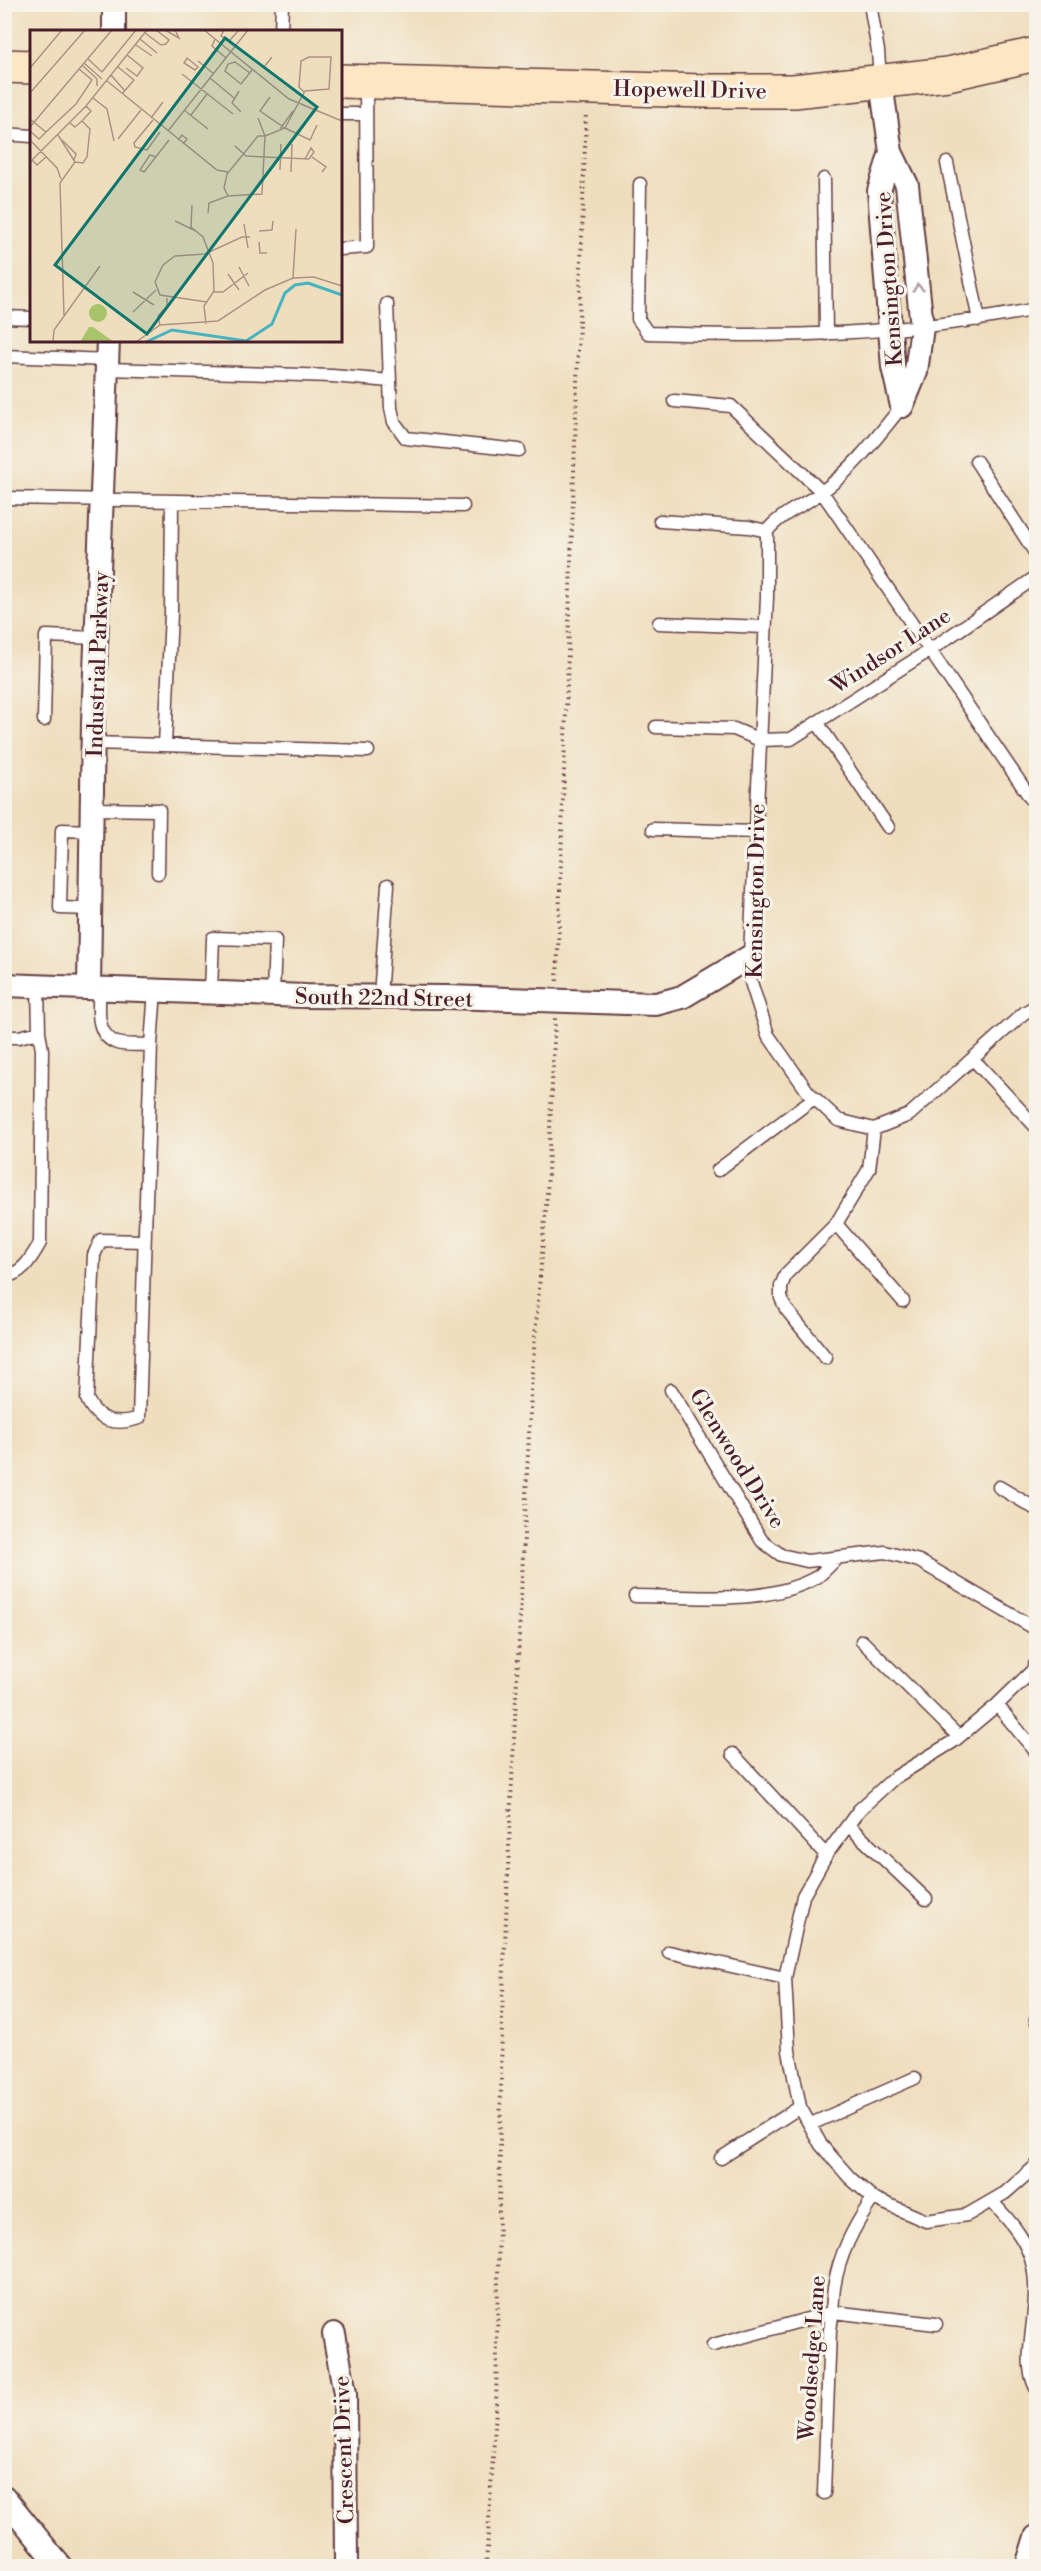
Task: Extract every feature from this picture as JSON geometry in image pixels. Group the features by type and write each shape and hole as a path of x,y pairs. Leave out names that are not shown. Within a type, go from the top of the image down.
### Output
{"main road":[{"name":"Hopewell Drive","path":"357,92 587,87 794,91 948,74 1036,54"},
{"path":"4,66 30,67"}],"street":[{"path":"114,4 114,30"},
{"name":"Kensington Drive","path":"880,83 891,152 907,185 922,327 916,372 902,406"},
{"name":"Kensington Drive","path":"891,152 879,191 892,367 902,406"},
{"name":"Industrial Parkway","path":"94,987 90,909 93,743 108,356"},
{"name":"South 22nd Street","path":"4,985 273,995 656,1004 682,998 751,956"},
{"name":"Crescent Drive","path":"334,2334 345,2393 346,2566"},
{"path":"4,2497 60,2566"},
{"path":"1027,2566 1036,2537"}],"lane":[{"path":"281,30 282,4"},
{"path":"870,4 878,51 880,83"},
{"path":"342,111 357,92"},
{"path":"342,249 367,247 357,92"},
{"path":"4,134 30,136"},
{"path":"947,163 979,320"},
{"path":"824,179 826,334"},
{"path":"640,184 638,319 648,333 722,336 826,334 922,327 979,320 1036,309"},
{"path":"387,304 394,422 406,438 519,450"},
{"path":"4,317 30,318"},
{"path":"4,356 108,356 390,381"},
{"path":"674,401 731,406 822,492 1036,806"},
{"name":"Kensington Drive","path":"874,1129 838,1120 814,1098 768,1035 749,976 765,627 767,531 776,522 822,492 868,449 902,406"},
{"path":"976,461 1036,554"},
{"path":"4,498 463,506"},
{"path":"165,745 171,614 172,501"},
{"path":"660,521 750,527 767,531"},
{"name":"Windsor Lane","path":"760,740 790,740 930,650 1036,577"},
{"path":"659,623 765,627"},
{"path":"45,720 46,636 97,638"},
{"path":"817,722 888,827"},
{"path":"656,727 734,729 760,740"},
{"path":"93,743 368,751"},
{"path":"90,909 60,908 62,830 93,820 159,810 158,873"},
{"path":"654,829 756,832"},
{"path":"380,996 388,885"},
{"path":"211,992 213,938 274,940 273,995"},
{"path":"4,1277 13,1275 25,1267 40,1243 42,1050 39,1032 38,986"},
{"path":"94,987 99,1022 106,1035 116,1043 151,1045"},
{"path":"144,1241 101,1240 94,1255 87,1399 93,1412 103,1419 129,1422 139,1419 151,1045 155,990"},
{"path":"826,1358 786,1309 781,1298 781,1286 786,1274 836,1224 869,1168 874,1129 909,1115 1024,1012 1036,1006"},
{"path":"4,1037 19,1037 39,1032"},
{"path":"974,1059 1036,1127"},
{"path":"718,1170 814,1098"},
{"path":"836,1224 903,1301"},
{"name":"Glenwood Drive","path":"670,1390 762,1540 781,1555 807,1561 885,1552 919,1561 1036,1629"},
{"path":"999,1486 1036,1509"},
{"path":"635,1596 759,1596 783,1590 819,1576 837,1558"},
{"path":"862,1641 959,1737"},
{"path":"1036,1663 1032,1671 997,1705 959,1737 894,1778 859,1810 826,1855 803,1896 785,1978 789,2051 800,2107 811,2124 820,2145 850,2178 873,2198 927,2221 967,2215 1005,2193 1036,2166"},
{"path":"997,1705 1036,1752"},
{"path":"733,1754 826,1855"},
{"path":"848,1825 926,1899"},
{"path":"669,1952 785,1978"},
{"path":"811,2124 915,2078"},
{"path":"721,2158 800,2107"},
{"name":"Woodsedge Lane","path":"825,2493 830,2330 834,2312 833,2290 841,2255 855,2224 873,2198"},
{"path":"991,2201 1010,2221 1033,2258 1036,2288 1029,2357 1031,2379 1036,2388"},
{"path":"712,2345 834,2312 936,2324"}],"path":[{"path":"486,2566 496,2409 502,2029 510,1821 532,1372 547,1194 556,1000 587,87"}]}
